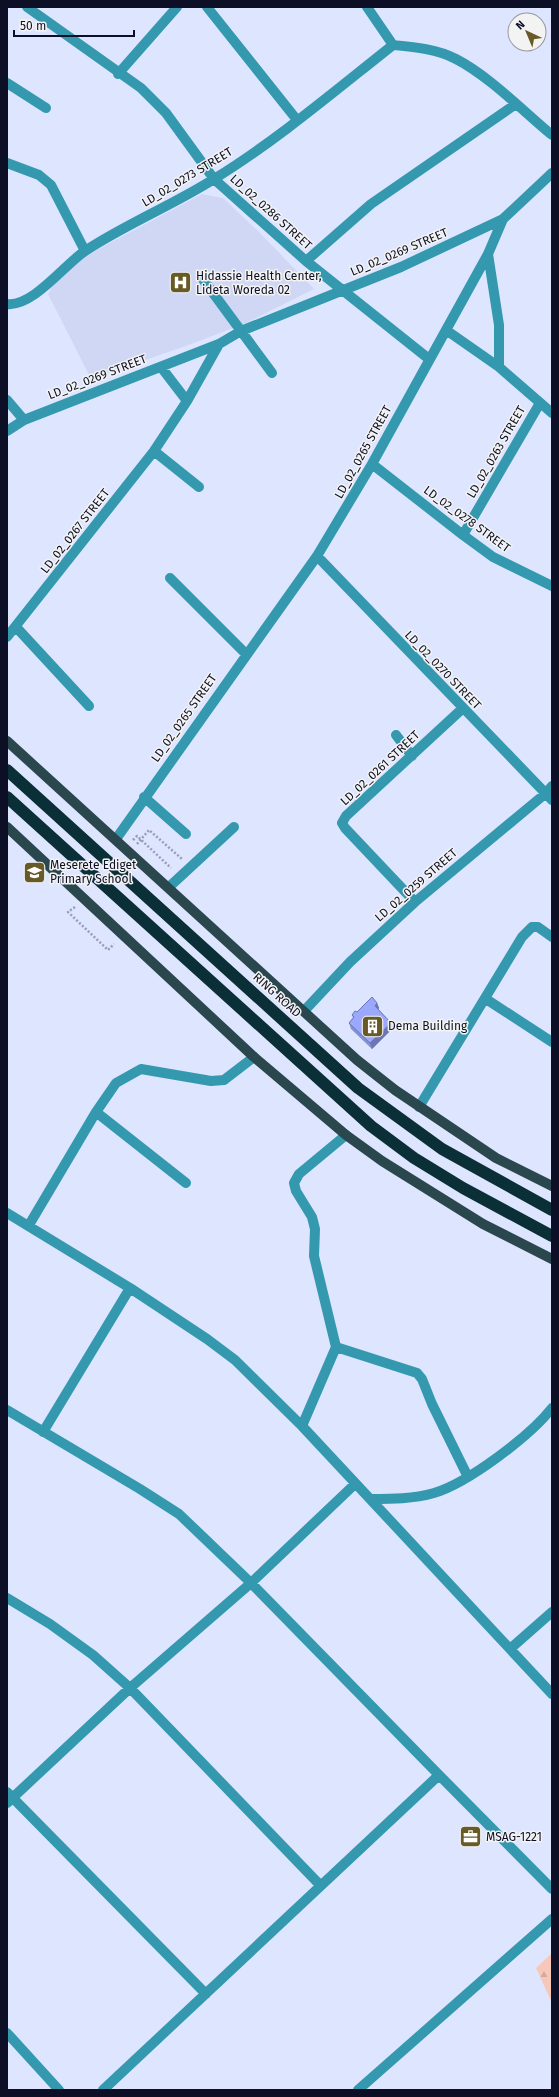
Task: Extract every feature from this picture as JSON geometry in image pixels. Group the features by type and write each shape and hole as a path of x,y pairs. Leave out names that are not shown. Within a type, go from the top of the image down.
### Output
{"highway":[{"name":"RING ROAD","path":"7,770 358,1088 442,1149 552,1210"},
{"path":"7,797 371,1126 414,1158 463,1188 552,1236"}],"main road":[{"path":"7,741 169,887 357,1060 419,1107 496,1158 552,1186"},
{"path":"7,827 254,1057 346,1135 382,1161 483,1224 552,1259"}],"street":[{"name":"LD_02_0286 STREET","path":"27,7 118,74 141,88 166,113 214,179 306,261 429,359"},
{"path":"118,74 177,7"},
{"path":"207,7 297,120"},
{"path":"366,7 393,45 429,49 456,59 497,87 552,135"},
{"name":"LD_02_0273 STREET","path":"7,304 26,300 57,278 85,251 214,179 297,120 393,45"},
{"path":"7,82 46,108"},
{"path":"306,261 371,204 516,104"},
{"path":"7,163 39,175 51,185 85,251"},
{"name":"LD_02_0269 STREET","path":"7,431 24,420 219,344 242,331 401,267 503,219 552,173"},
{"name":"LD_02_0265 STREET","path":"116,839 144,797 317,556 372,464 488,254 503,219"},
{"path":"488,254 499,325 500,367"},
{"path":"202,278 272,372"},
{"path":"446,330 500,367 548,407"},
{"name":"LD_02_0267 STREET","path":"7,637 154,451 187,401 219,344"},
{"path":"161,366 187,401"},
{"path":"7,400 24,420"},
{"name":"LD_02_0263 STREET","path":"463,536 548,407"},
{"path":"154,451 199,487"},
{"name":"LD_02_0278 STREET","path":"372,464 463,536 493,557 552,586"},
{"name":"LD_02_0270 STREET","path":"317,556 462,709 549,797"},
{"path":"170,578 246,654"},
{"path":"16,627 89,706"},
{"name":"LD_02_0261 STREET","path":"415,902 342,823 346,816 462,709"},
{"path":"396,736 412,756"},
{"name":"LD_02_0259 STREET","path":"304,1011 350,962 415,902 549,797 552,786"},
{"path":"144,797 186,834"},
{"path":"169,887 234,827"},
{"path":"419,1107 451,1052 486,999 528,928 538,927 552,937"},
{"path":"486,999 552,1042"},
{"path":"29,1225 96,1112 116,1083 140,1069 211,1081 228,1077 254,1057"},
{"path":"96,1112 186,1183"},
{"path":"302,1426 336,1347 314,1256 315,1229 312,1217 296,1191 294,1183 299,1174 346,1135"},
{"path":"7,1213 29,1225 130,1288 207,1339 235,1360 302,1426 552,1694"},
{"path":"43,1432 130,1288"},
{"path":"336,1347 417,1373 422,1378 432,1404 468,1477"},
{"path":"370,1499 403,1499 436,1493 468,1477 511,1447 552,1408"},
{"path":"7,1410 140,1488 179,1514 251,1583 552,1889"},
{"path":"206,1994 9,1798 130,1688 251,1583 355,1484"},
{"path":"7,1598 50,1624 92,1655 130,1688 320,1885"},
{"path":"510,1649 552,1612"},
{"path":"103,2090 439,1775"},
{"path":"358,2090 552,1919"},
{"path":"7,2033 59,2090"}],"path":[{"path":"130,852 149,830 183,860"},
{"path":"137,836 174,871"},
{"path":"76,904 81,910"},
{"path":"68,912 108,950 115,942 110,937"}],"shaded area":[{"name":"Hidassie Health Center, Lideta Woreda 02","path":"202,194 223,198 260,233 314,289 246,323 91,379 48,294 57,278 76,259 93,252"}],"green space":[{"path":"552,1953 552,2003 536,1968"}],"building":[{"name":"Dema Building","path":"372,997 377,1003 375,1006 391,1023 370,1043 349,1023 354,1017 352,1015 355,1011 357,1012"}],"place":[{"name":"Hidassie Health Center, Lideta Woreda 02","path":"181,283"},
{"name":"Meserete Ediget Primary School","path":"34,872"},
{"name":"Dema Building","path":"372,1026"},
{"name":"MSAG-1221","path":"470,1837"}]}
